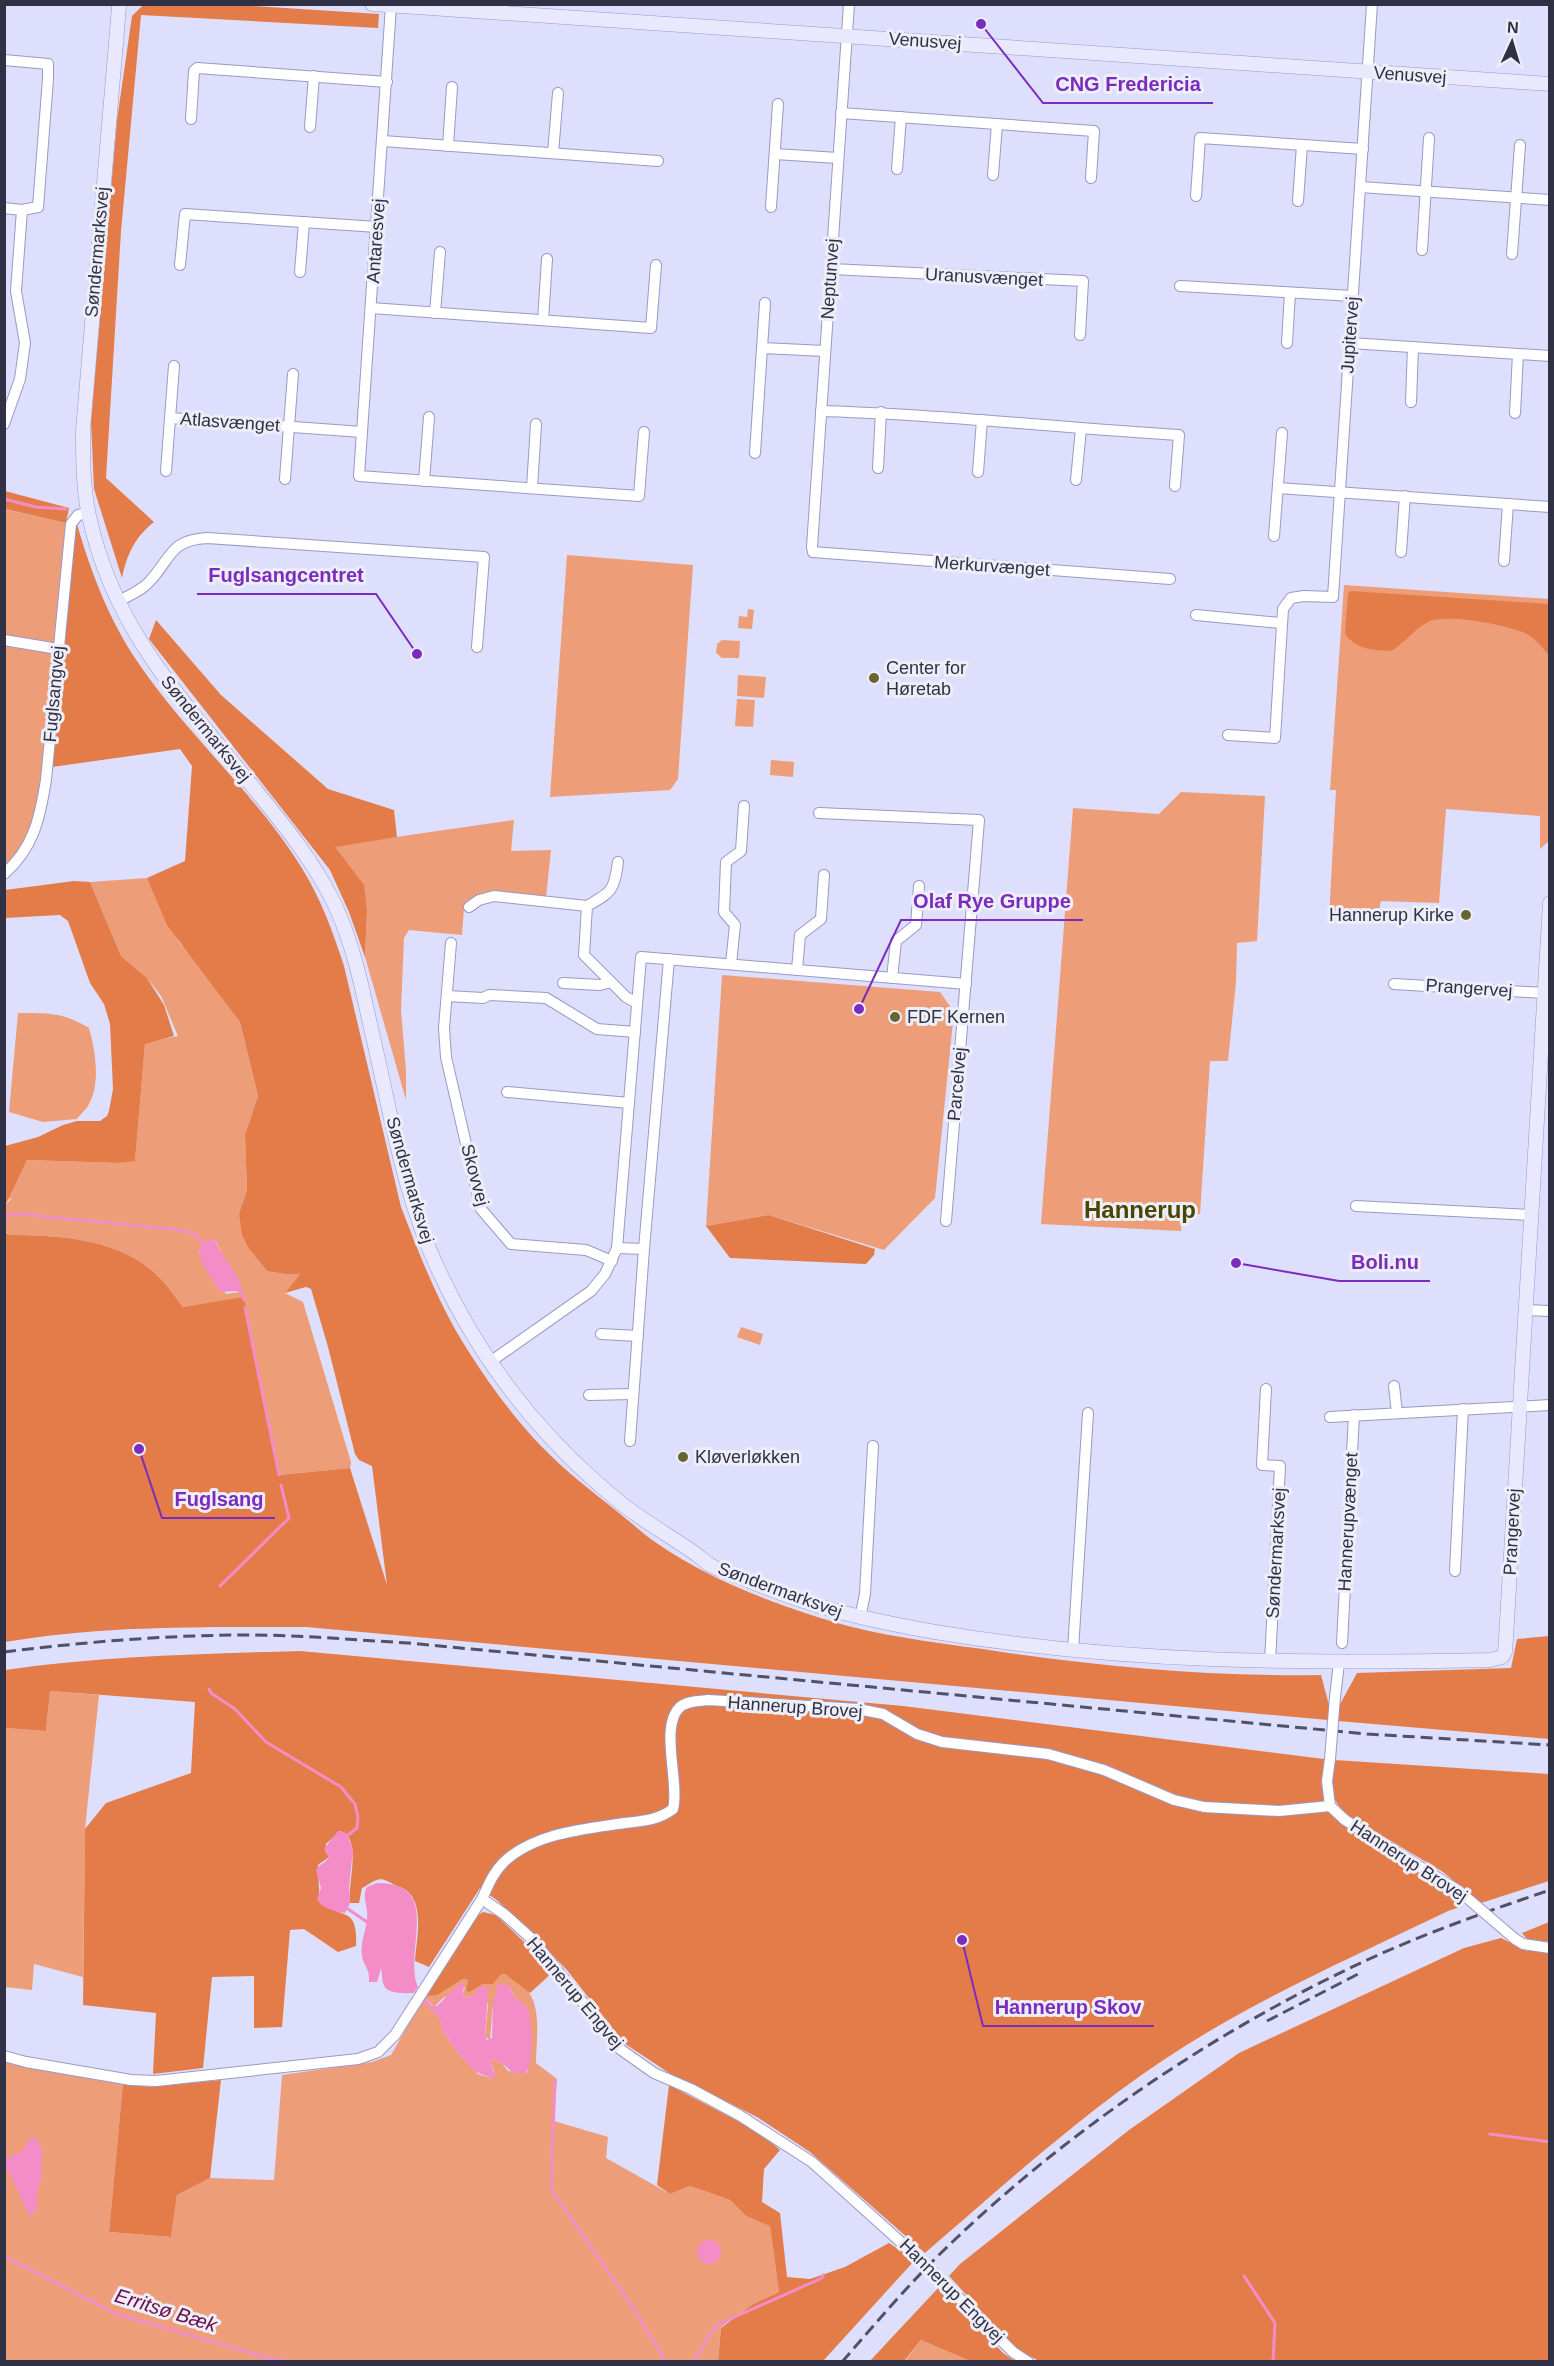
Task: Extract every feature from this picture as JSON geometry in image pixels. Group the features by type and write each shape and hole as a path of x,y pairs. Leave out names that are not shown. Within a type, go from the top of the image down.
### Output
{"street":[{"name":"Venusvej","path":"372,4 1550,84"},
{"name":"Neptunvej","path":"813,552 849,4"},
{"name":"Jupitervej","path":"1228,735 1275,738 1283,609 1292,598 1333,597 1372,4"},
{"name":"Søndermarksvej","path":"120,5 83,430 83,464 88,513 101,558 118,601 153,663 298,843 333,902 356,964 399,1153 415,1212 455,1305 490,1362 519,1401 561,1449 625,1506 711,1565 779,1593 860,1618 957,1635 1073,1650 1182,1659 1339,1663 1490,1660 1502,1657"},
{"name":"Antaresvej","path":"391,6 359,476 424,481"},
{"path":"4,60 48,64 38,207 22,210 4,208"},
{"path":"191,119 195,68 387,81"},
{"path":"310,128 314,76"},
{"path":"448,146 452,87"},
{"path":"554,153 558,93"},
{"path":"771,207 778,104"},
{"path":"841,113 1094,131 1091,178"},
{"path":"897,169 901,117"},
{"path":"993,175 996,124"},
{"path":"1196,196 1200,138 1363,149"},
{"path":"1422,250 1429,138"},
{"path":"383,141 658,161"},
{"path":"1298,201 1302,145"},
{"path":"1512,254 1520,145"},
{"path":"774,154 838,158"},
{"path":"1360,187 1550,200"},
{"path":"4,424 20,379 25,343 16,291 22,210"},
{"path":"180,265 185,214 376,227"},
{"path":"300,272 304,222"},
{"path":"435,313 440,252"},
{"path":"543,320 547,259"},
{"path":"371,308 651,328 656,265"},
{"name":"Uranusvænget","path":"831,269 1083,281 1080,335"},
{"path":"1180,286 1353,296"},
{"path":"1287,343 1290,293"},
{"path":"755,453 765,303"},
{"path":"1350,343 1550,356"},
{"path":"1411,402 1413,347"},
{"path":"762,348 825,351"},
{"path":"1515,413 1518,354"},
{"name":"Atlasvænget","path":"166,471 174,366"},
{"name":"Atlasvænget","path":"285,479 293,374"},
{"path":"821,411 881,412 1179,435 1175,486"},
{"path":"878,468 881,412"},
{"path":"429,417 424,481 639,496 644,432"},
{"name":"Atlasvænget","path":"170,418 362,432"},
{"path":"978,472 982,420"},
{"path":"532,488 536,424"},
{"path":"1076,480 1081,429"},
{"path":"1275,536 1282,433"},
{"path":"1278,488 1550,507"},
{"path":"1401,552 1404,496"},
{"path":"1504,561 1508,504"},
{"name":"Fuglsangvej","path":"4,874 29,846 39,818 46,780 71,524 78,515 88,513"},
{"path":"118,601 150,581 177,545 193,539 207,538 484,557 477,648"},
{"name":"Merkurvænget","path":"813,552 1170,579"},
{"path":"1196,615 1281,623"},
{"path":"4,640 58,649"},
{"path":"731,964 735,925 724,912 726,862 741,851 744,806"},
{"name":"Parcelvej","path":"819,813 979,820 946,1221"},
{"path":"469,907 479,900 494,896 587,906 609,894 616,879 618,862"},
{"path":"797,970 800,935 821,918 824,875"},
{"path":"892,978 896,941 916,925 919,886"},
{"name":"Prangervej","path":"1502,1657 1505,1652 1506,1638 1531,1215 1546,1009 1544,993 1550,903"},
{"path":"587,906 584,955 626,997 637,1003"},
{"name":"Skovvej","path":"451,943 444,1028 446,1057 480,1209 511,1244 586,1250 612,1261"},
{"path":"490,1362 591,1291 605,1274 617,1248 641,957 966,984"},
{"path":"630,1441 669,959"},
{"path":"563,983 600,985 611,982"},
{"name":"Prangervej","path":"1394,984 1544,993"},
{"path":"447,996 483,998 489,995 546,998 597,1029 635,1032"},
{"path":"507,1092 629,1103"},
{"path":"1356,1206 1531,1215"},
{"path":"617,1248 644,1249"},
{"path":"1526,1310 1550,1311"},
{"path":"601,1334 638,1336"},
{"path":"1394,1386 1397,1413"},
{"name":"Søndermarksvej","path":"1266,1389 1262,1464 1280,1466 1270,1662"},
{"path":"589,1395 633,1394"},
{"path":"1330,1417 1550,1406"},
{"path":"1455,1571 1462,1409"},
{"path":"1073,1650 1088,1413"},
{"name":"Hannerupvænget","path":"1342,1643 1354,1415"},
{"name":"Søndermarksvej","path":"860,1618 865,1594 873,1446"},
{"path":"1343,1629 1356,1630"},
{"path":"1330,1806 1327,1781 1339,1663"},
{"name":"Hannerup Brovej","path":"482,1899 492,1877 503,1863 528,1845 598,1827 651,1820 673,1809 675,1785 670,1749 676,1713 681,1706 708,1700 858,1709 883,1714 917,1734 940,1742 1048,1754 1104,1770 1174,1800 1203,1807 1279,1811 1330,1806 1345,1820 1459,1891 1515,1939 1523,1944 1550,1948"},
{"path":"4,2056 26,2062 131,2080 156,2081 358,2059 378,2052 395,2035 482,1899"},
{"name":"Hannerup Engvej","path":"482,1899 504,1914 533,1940 620,2049 654,2073 691,2089 739,2115 812,2162 926,2264 1013,2352 1028,2361"}],"shaded area":[{"path":"144,4 237,5 379,14 378,28 141,15 121,231 106,478 154,522 133,547 126,561 122,578 94,489 91,422 117,120 132,16"},
{"path":"5,491 69,508 66,523 5,509"},
{"path":"4,509 66,523 38,808 24,844 4,868"},
{"path":"77,524 102,597 139,664 158,691 266,817 316,893 344,966 401,1207 423,1262 439,1298 475,1362 512,1412 551,1456 648,1537 679,1557 725,1582 800,1611 848,1626 886,1634 1042,1657 1201,1673 1321,1675 1329,1705 1328,1720 306,1627 117,1630 42,1636 5,1642 4,1231 9,1235 83,1240 119,1251 155,1273 183,1307 244,1297 279,1475 350,1468 387,1585 372,1466 359,1460 355,1454 311,1289 306,1287 285,1293 300,1274 267,1271 249,1249 242,1235 239,1213 247,1190 245,1135 258,1096 240,1022 167,925 147,878 185,861 192,766 180,749 52,767 73,532"},
{"path":"567,555 693,565 678,779 670,790 550,797"},
{"path":"1344,585 1549,599 1549,841 1540,849 1540,816 1446,809 1439,903 1381,901 1377,921 1329,918 1336,790 1330,790"},
{"path":"1351,591 1549,604 1549,655 1525,633 1462,619 1428,622 1391,651 1366,648 1355,643 1345,634 1348,593"},
{"path":"748,609 754,610 752,629 738,628 739,616 747,617"},
{"path":"156,620 221,695 328,789 394,810 397,837 335,847 364,885 367,911 365,957 349,912 330,870 149,639"},
{"path":"722,640 740,641 739,658 722,658 716,653 717,644"},
{"path":"738,675 766,677 764,698 737,696"},
{"path":"737,699 755,700 753,727 735,726"},
{"path":"771,760 794,762 793,777 770,775"},
{"path":"1181,792 1265,796 1257,941 1237,943 1236,982 1228,1061 1210,1061 1200,1214 1182,1214 1181,1231 1041,1224 1073,808 1159,814"},
{"path":"514,820 511,851 551,850 546,897 489,892 477,896 464,908 462,935 409,930 404,938 401,1010 406,1100 365,957 367,911 334,846"},
{"path":"147,878 179,942 196,961 240,1022 258,1096 245,1135 247,1190 239,1213 249,1249 267,1271 285,1274 301,1273 285,1293 303,1302 351,1462 350,1468 279,1475 244,1298 183,1307 155,1273 119,1251 83,1240 9,1235 5,1231 4,1206 12,1198 7,1200 27,1160 119,1163 135,1160 145,1043 178,1036 161,996 147,978 121,956 90,882","holes":["215,1239 239,1292 226,1294 199,1252 202,1243"]},
{"path":"74,881 90,882 121,956 147,978 164,1005 174,1036 145,1044 135,1161 119,1163 27,1160 5,1206 5,1146 38,1137 77,1121 100,1121 107,1116 109,1111 113,1089 110,1024 104,1004 90,983 68,921 60,915 5,918 5,890"},
{"path":"722,975 940,992 954,1012 935,1198 884,1250 769,1215 706,1226"},
{"path":"18,1013 55,1014 89,1028 95,1056 95,1086 88,1106 77,1119 43,1122 9,1112"},
{"path":"769,1215 875,1249 874,1255 866,1264 730,1258 706,1226"},
{"path":"215,1239 239,1280 243,1294 237,1291 220,1292 206,1270 200,1247 205,1242"},
{"path":"741,1327 763,1334 760,1345 737,1337"},
{"path":"1549,1636 1549,1739 1338,1721 1339,1706 1357,1673 1511,1668 1517,1639"},
{"path":"300,1651 903,1706 1324,1759 1324,1798 1327,1809 1333,1816 1359,1836 1434,1882 1463,1906 1314,1975 1185,2046 1084,2118 925,2253 810,2152 757,2117 669,2073 624,2043 567,1970 498,1901 480,1888 429,1967 415,1961 418,1922 415,1903 411,1895 404,1889 378,1879 362,1888 359,1903 350,1903 353,1862 351,1843 347,1835 340,1831 326,1844 325,1851 329,1857 318,1865 318,1901 351,1919 356,1933 356,1946 338,1952 304,1929 290,1930 282,2027 254,2028 254,1976 212,1977 203,2068 153,2074 156,2013 83,2005 85,1829 106,1803 191,1773 195,1702 50,1691 46,1731 5,1728 5,1670 115,1659"},
{"path":"50,1691 99,1695 85,1829 83,1977 34,1964 32,1990 5,1987 4,1728 46,1731"},
{"path":"1335,1760 1549,1774 1549,1881 1481,1903 1443,1872 1349,1816 1337,1803 1332,1791"},
{"path":"338,1831 346,1833 353,1849 349,1888 350,1903 345,1913 325,1907 317,1899 321,1888 316,1870 329,1857 324,1849"},
{"path":"377,1883 397,1886 410,1894 415,1906 417,1921 415,1972 418,1987 414,1993 396,1993 388,1990 383,1983 381,1968 377,1982 369,1982 362,1951 367,1915 365,1891 367,1887"},
{"path":"483,1912 496,1915 554,1971 530,1993 505,1974 501,1974 493,1984 483,1984 470,1992 466,1991 468,1980 463,1979 437,1995 429,1996 427,1994 474,1918"},
{"path":"1549,1922 1549,1942 1527,1939 1522,1933"},
{"path":"1501,1938 1527,1951 1549,1951 1549,2361 1039,2361 1016,2349 949,2276 960,2264 1129,2130 1239,2053 1464,1948"},
{"path":"500,1974 505,1974 528,1991 535,2007 537,2016 536,2063 557,2079 554,2121 608,2137 606,2158 670,2194 690,2186 730,2200 746,2216 770,2225 779,2292 753,2304 721,2327 718,2361 5,2362 5,2061 16,2065 123,2083 109,2232 171,2237 177,2195 210,2178 274,2180 282,2075 372,2062 391,2055 422,2001 439,2016 443,2031 458,2053 478,2074 491,2078 494,2070 490,2061 492,2059 502,2063 508,2071 526,2073 528,2071 528,2008 514,1997 510,1986 493,2004 490,2040 485,2037 488,2004 478,1989 473,1996 467,1998 463,1994 465,1987 443,1998 434,2007 425,1997 427,1994 436,1995 463,1979 468,1980 467,1989 470,1992 483,1984 493,1984"},
{"path":"460,1983 464,1984 463,1994 467,1998 473,1996 480,1986 488,1990 485,2037 487,2040 492,2038 493,2004 498,1983 510,1986 514,1997 528,2008 531,2051 529,2068 526,2073 513,2073 502,2063 492,2059 490,2061 496,2077 491,2078 476,2072 458,2053 443,2031 439,2017 422,2001 425,1997 432,2006 437,2006"},
{"path":"221,2080 210,2178 177,2195 171,2237 109,2232 123,2083 150,2087"},
{"path":"669,2085 759,2132 780,2150 764,2169 762,2202 780,2213 787,2277 810,2279 845,2267 889,2243 915,2260 823,2361 718,2361 721,2328 753,2304 779,2292 770,2226 746,2216 730,2200 690,2186 670,2194 657,2185"},
{"path":"31,2137 36,2138 42,2150 37,2209 30,2217 9,2172 5,2170 4,2160 22,2151"},
{"path":"709,2240 718,2243 721,2252 718,2261 709,2264 700,2261 697,2252 700,2243"},
{"path":"940,2286 1003,2353 1015,2361 970,2361 921,2340 904,2361 869,2362"},
{"path":"921,2340 970,2361 904,2362"}],"waterway":[{"path":"4,499 36,507 66,509"},
{"path":"4,1216 19,1214 171,1229 194,1233 204,1246"},
{"path":"242,1293 244,1300"},
{"path":"245,1308 279,1475"},
{"path":"220,1586 289,1518 281,1485"},
{"path":"209,1689 211,1693 235,1709 266,1742 341,1787 355,1804 358,1817 357,1828 348,1835"},
{"path":"348,1909 367,1922"},
{"path":"555,2080 551,2189 636,2312 666,2362"},
{"path":"1490,2134 1550,2142"},
{"name":"Erritsø Bæk","path":"4,2256 116,2314 269,2358 293,2362"},
{"path":"693,2362 714,2328 719,2324 822,2278 823,2275"},
{"path":"1244,2276 1275,2323 1273,2362"}],"railway":[{"path":"4,1652 95,1642 186,1636 267,1635 328,1638 408,1643 1367,1734 1550,1745"},
{"path":"842,2362 891,2305 943,2251 990,2208 1039,2166 1143,2088 1253,2019 1367,1960 1457,1923 1550,1890"},
{"path":"1267,2021 1360,1973"}],"place":[{"name":"CNG Fredericia","path":"981,24"},
{"name":"Fuglsangcentret","path":"417,654"},
{"name":"Center for Høretab","path":"874,678"},
{"name":"Hannerup Kirke","path":"1466,915"},
{"name":"Olaf Rye Gruppe","path":"859,1009"},
{"name":"FDF Kernen","path":"895,1017"},
{"name":"Boli.nu","path":"1236,1263"},
{"name":"Fuglsang","path":"139,1449"},
{"name":"Kløverløkken","path":"683,1457"},
{"name":"Hannerup Skov","path":"962,1940"}],"district":[{"name":"Hannerup","path":"1140,1209"}]}
